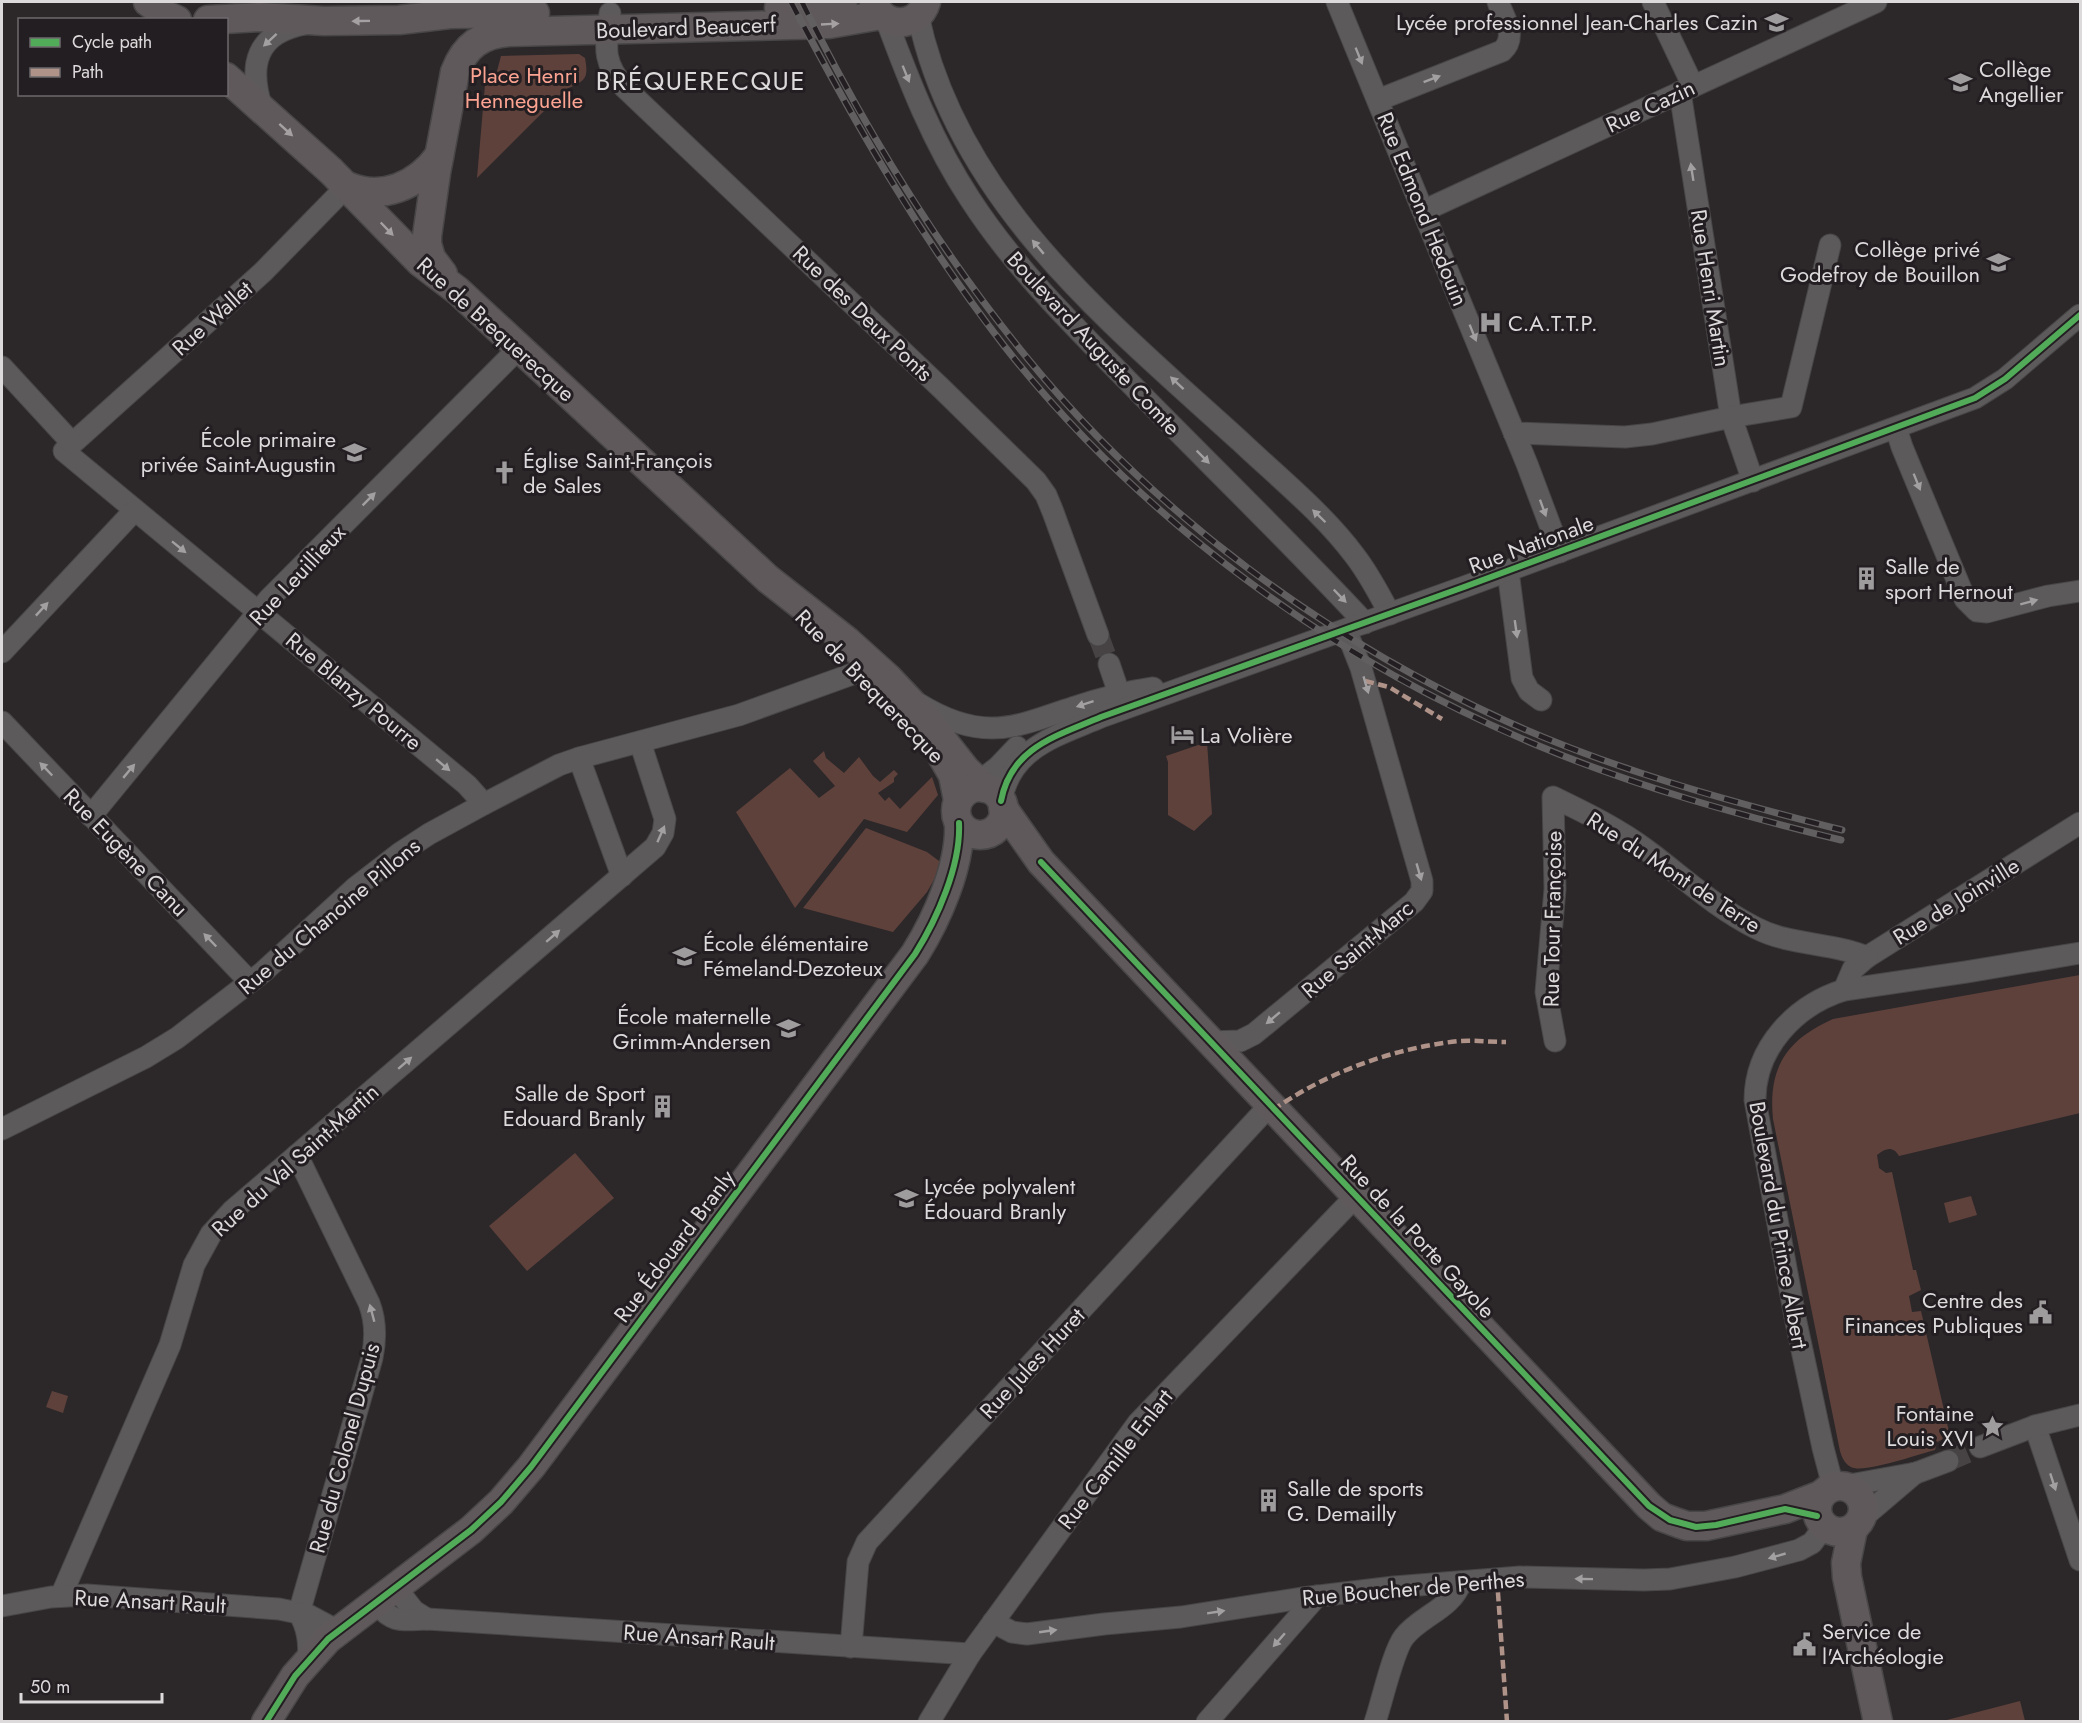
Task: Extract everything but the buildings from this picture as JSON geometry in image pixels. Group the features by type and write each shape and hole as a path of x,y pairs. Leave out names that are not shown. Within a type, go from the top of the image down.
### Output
{"street":[{"path":"129,2 148,18"},
{"path":"148,2 173,18"},
{"name":"Boulevard Beaucerf","path":"451,91 454,72 465,52 476,41 490,34 609,21 843,2"},
{"name":"Rue Edmond Hedouin","path":"1337,2 1514,433 1560,552"},
{"path":"1378,100 1502,51 1510,42 1510,34 1498,2"},
{"name":"Rue Henri Martin","path":"1653,2 1686,89 1731,417 1752,481"},
{"name":"Rue Cazin","path":"1423,211 1876,2"},
{"name":"Boulevard Beaucerf","path":"228,19 259,17 324,21 399,20 450,14 609,21 829,24 880,12 901,23 912,20 924,6"},
{"name":"Boulevard Auguste Comte","path":"924,6 928,56 942,96 983,170 1020,225 1083,295 1342,539 1370,577 1390,614"},
{"name":"Boulevard Auguste Comte","path":"880,12 911,86 946,160 1005,248 1066,317 1356,626"},
{"path":"399,20 439,24 452,31 455,38 451,91 429,210 427,244 431,258 458,291"},
{"path":"262,108 256,89 255,72 258,57 264,45 287,28 324,21"},
{"name":"Rue des Deux Ponts","path":"609,21 608,62 616,78 933,380 1035,481 1046,495 1053,512 1098,636"},
{"name":"Rue de Brequerecque","path":"228,79 347,186 420,262 458,291 768,579 821,638 906,696 981,807"},
{"path":"347,186 372,193 396,190 422,176 439,156"},
{"name":"Rue Wallet","path":"72,443 263,272 347,186"},
{"path":"1514,433 1625,437 1663,432 1791,407 1830,245"},
{"name":"Rue Nationale","path":"906,696 950,720 991,728 1024,724 1204,680 1560,552 1982,395 2080,315"},
{"name":"Rue Leuillieux","path":"91,816 269,599 519,348"},
{"path":"2,367 72,443"},
{"path":"1896,428 1965,599 1977,611 1987,612 2048,596 2080,591"},
{"name":"Rue Blanzy Pourre","path":"72,443 64,451 467,785 484,804"},
{"path":"2,652 134,510"},
{"path":"1508,571 1522,678 1529,691 1541,700"},
{"name":"Rue Saint-Marc","path":"1209,1042 1240,1041 1254,1034 1414,902 1422,891 1422,880 1365,681 1356,626"},
{"path":"1109,664 1122,701"},
{"name":"Rue de Brequerecque","path":"867,670 940,754 953,775 981,807"},
{"name":"Rue du Chanoine Pillons","path":"2,1130 158,1050 187,1031 250,982 388,862 429,834 484,804 559,765 579,758 739,715 867,670"},
{"name":"Rue Nationale","path":"981,807 1006,783 1011,771 1027,753 1047,741 1101,717 1122,701"},
{"name":"Rue Nationale","path":"981,807 998,766 1017,747 1030,738 1062,725 1101,717"},
{"name":"Rue Eugène Canu","path":"2,722 250,982"},
{"name":"Rue du Val Saint-Martin","path":"61,1596 170,1345 189,1276 204,1244 224,1219 655,847 666,826 664,812 640,742"},
{"path":"579,758 622,876"},
{"name":"Rue du Mont de Terre","path":"1553,797 1622,833 1702,893 1754,927 1789,940 1834,946 1866,957"},
{"name":"Rue Tour Françoise","path":"1553,797 1556,889 1546,992 1555,1041"},
{"name":"Rue de la Porte Gayole","path":"981,807 1014,842 1041,862 1269,1106 1656,1512 1678,1524 1696,1527 1716,1525 1785,1509 1836,1511"},
{"name":"Rue Édouard Branly","path":"266,1722 308,1660 338,1631 471,1530 517,1484 922,943 935,916 958,850 981,807"},
{"name":"Rue de Joinville","path":"1844,990 1853,969 1866,957 2080,823"},
{"name":"Boulevard du Prince Albert","path":"1836,1511 1796,1322 1755,1100 1755,1089 1762,1061 1774,1041 1790,1022 1817,1000 1844,990 2080,952"},
{"name":"Rue Jules Huret","path":"851,1647 858,1562 867,1542 1269,1106"},
{"name":"Rue du Colonel Dupuis","path":"297,1155 369,1303 374,1319 375,1338 372,1358 298,1613"},
{"name":"Rue Camille Enlart","path":"929,1722 970,1654 1138,1423 1356,1196"},
{"path":"1980,1447 2035,1426 2080,1415"},
{"path":"2035,1426 2080,1560"},
{"path":"1878,1722 1851,1597 1846,1563 1840,1552 1836,1511 1916,1473 1948,1461"},
{"name":"Rue Boucher de Perthes","path":"993,1622 1012,1632 1027,1634 1189,1616 1317,1596 1461,1582 1520,1577 1644,1580 1689,1576 1735,1568 1799,1550 1812,1543 1836,1511 1916,1473"},
{"path":"1375,1722 1401,1641 1411,1629 1448,1603 1461,1582"},
{"name":"Rue Ansart Rault","path":"386,1595 427,1619 970,1654"},
{"name":"Rue Ansart Rault","path":"2,1606 61,1596 110,1597 279,1609 320,1620 338,1631"},
{"path":"1207,1722 1317,1596"},
{"path":"298,1613 305,1624 308,1636 308,1660"}],"green space":[{"name":"Place Henri Henneguelle","path":"579,54 585,58 586,75 584,78 578,84 566,89 477,178 485,85 497,71 501,56"},
{"path":"1207,742 1212,814 1194,831 1168,815 1166,756"},
{"path":"824,751 826,758 844,773 859,757 880,782 894,770 898,774 894,782 878,793 885,801 889,797 900,809 932,777 938,795 907,832 864,819 795,908 736,812 790,768 819,798 835,786 813,761"},
{"path":"866,828 927,852 943,864 927,892 893,932 803,908"},
{"path":"2080,975 2080,1113 1899,1156 1889,1149 1877,1155 1879,1168 1886,1173 1892,1172 1913,1270 1916,1270 1921,1290 1909,1296 1912,1312 1921,1311 1950,1436 1937,1442 1935,1450 1879,1466 1851,1467 1844,1460 1840,1451 1773,1119 1772,1101 1777,1070 1792,1046 1803,1036 1833,1019"},
{"path":"575,1153 614,1198 527,1271 489,1226"},
{"path":"1971,1196 1977,1215 1949,1223 1944,1203"},
{"path":"52,1391 68,1396 63,1413 46,1407"},
{"path":"2020,1701 2025,1721 1943,1721"}],"tunnel":[{"path":"1098,635 1109,664"},
{"path":"1948,1461 1980,1447"}],"railway":[{"path":"791,2 890,179 974,306 1059,411 1118,471 1181,528 1247,580 1316,629 1388,672 1463,712 1576,761 1651,787 1765,821 1841,840"},
{"path":"802,2 877,142 934,231 995,318 1078,416 1131,469 1187,520 1246,567 1308,611 1372,651 1438,688 1506,721 1588,755 1672,783 1842,830"}],"marked path":[{"path":"1365,681 1389,687 1442,719"},
{"path":"1273,1110 1338,1073 1386,1056 1410,1049 1459,1041 1506,1042"},
{"path":"1497,1579 1507,1722"}],"cycle path":[{"path":"1001,801 1006,783 1025,756 1038,746 1068,731 1975,398 2005,379 2080,315"},
{"path":"266,1722 295,1676 328,1639 471,1530 501,1502 531,1467 915,954 939,908 952,874 959,839 959,823"},
{"path":"1041,862 1649,1506 1670,1520 1696,1527 1716,1525 1785,1509 1817,1516"}],"place":[{"name":"Lycée professionnel Jean-Charles Cazin","path":"1776,22"},
{"name":"Collège Angellier","path":"1961,82"},
{"name":"Collège privé Godefroy de Bouillon","path":"1998,262"},
{"name":"C.A.T.T.P.","path":"1490,323"},
{"name":"École primaire privée Saint-Augustin","path":"354,452"},
{"name":"Église Saint-François de Sales","path":"505,473"},
{"name":"Salle de sport Hernout","path":"1867,579"},
{"name":"La Volière","path":"1182,735"},
{"name":"École élémentaire Fémeland-Dezoteux","path":"685,956"},
{"name":"École maternelle Grimm-Andersen","path":"789,1029"},
{"name":"Salle de Sport Edouard Branly","path":"663,1106"},
{"name":"Lycée polyvalent Édouard Branly","path":"906,1199"},
{"name":"Centre des Finances Publiques","path":"2041,1313"},
{"name":"Fontaine Louis XVI","path":"1992,1426"},
{"name":"Salle de sports G. Demailly","path":"1269,1501"},
{"name":"Service de l'Archéologie","path":"1804,1644"}],"district":[{"name":"BRÉQUERECQUE","path":"701,81"}]}
